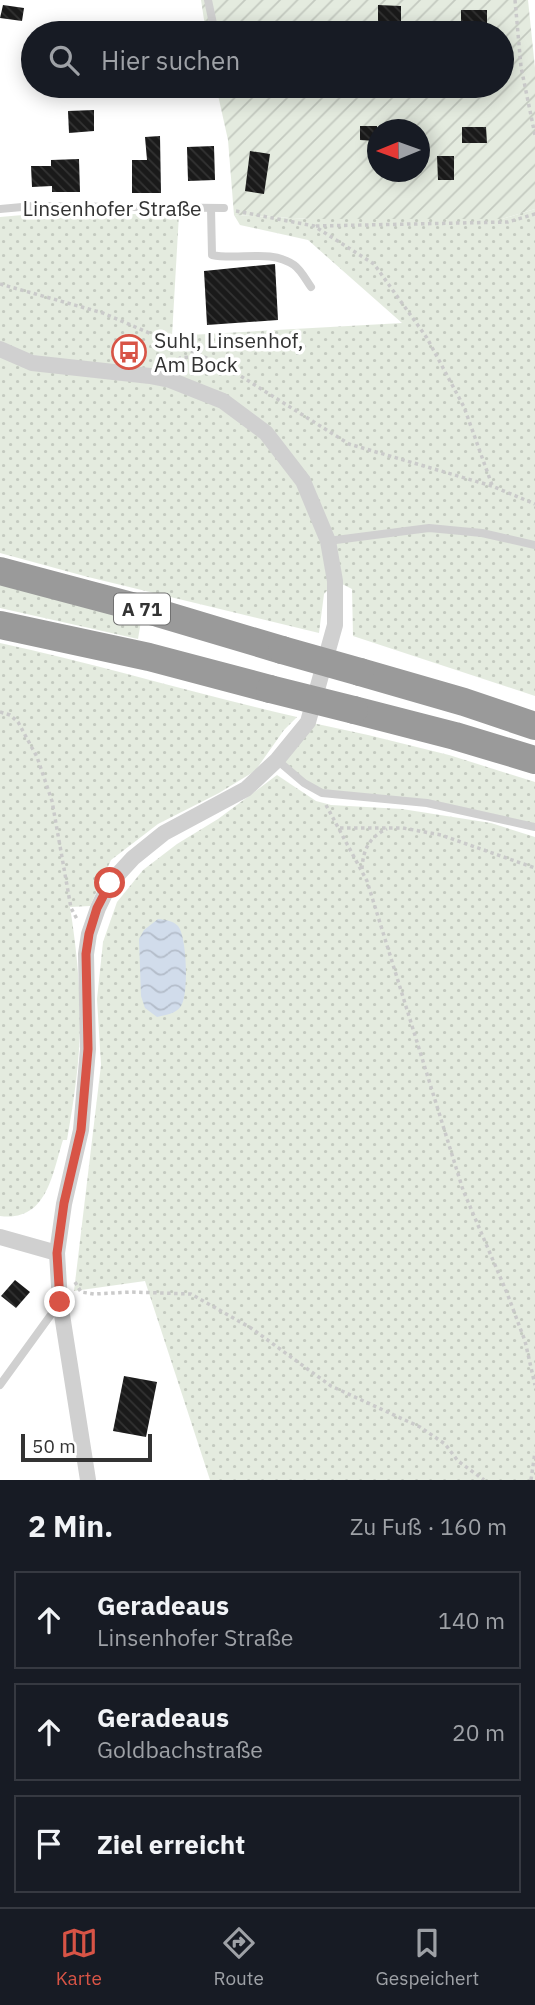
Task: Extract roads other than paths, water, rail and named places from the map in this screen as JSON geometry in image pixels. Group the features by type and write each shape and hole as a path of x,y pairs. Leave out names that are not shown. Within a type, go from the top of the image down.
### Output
{"highway":[{"name":"A 71","path":"0,571 158,613 464,702 535,726"},
{"name":"A 71","path":"0,625 149,657 455,736 535,760"}],"street":[{"path":"0,349 32,363 173,381 223,401 266,433 303,481 328,541 335,581 335,625 308,722 277,760 246,789 164,833 133,858 110,883 97,908 89,934 86,954 88,1049 81,1130 64,1203 57,1253 60,1302 88,1480"},
{"path":"0,1237 57,1253"}],"lane":[{"path":"208,0 212,21"},
{"name":"Linsenhofer Straße","path":"0,209 33,206 224,208"},
{"path":"211,208 212,255 271,256 296,267 310,287"},
{"path":"328,541 429,528 482,533 535,545"},
{"path":"277,760 304,783 322,793 427,803 535,827"},
{"path":"0,1385 60,1302"}],"water":[{"path":"158,919 173,923 181,932 186,979 184,1000 179,1009 157,1017 145,1008 141,996 139,939 144,930"}],"place":[{"name":"Suhl, Linsenhof, Am Bock","path":"129,352"}]}
